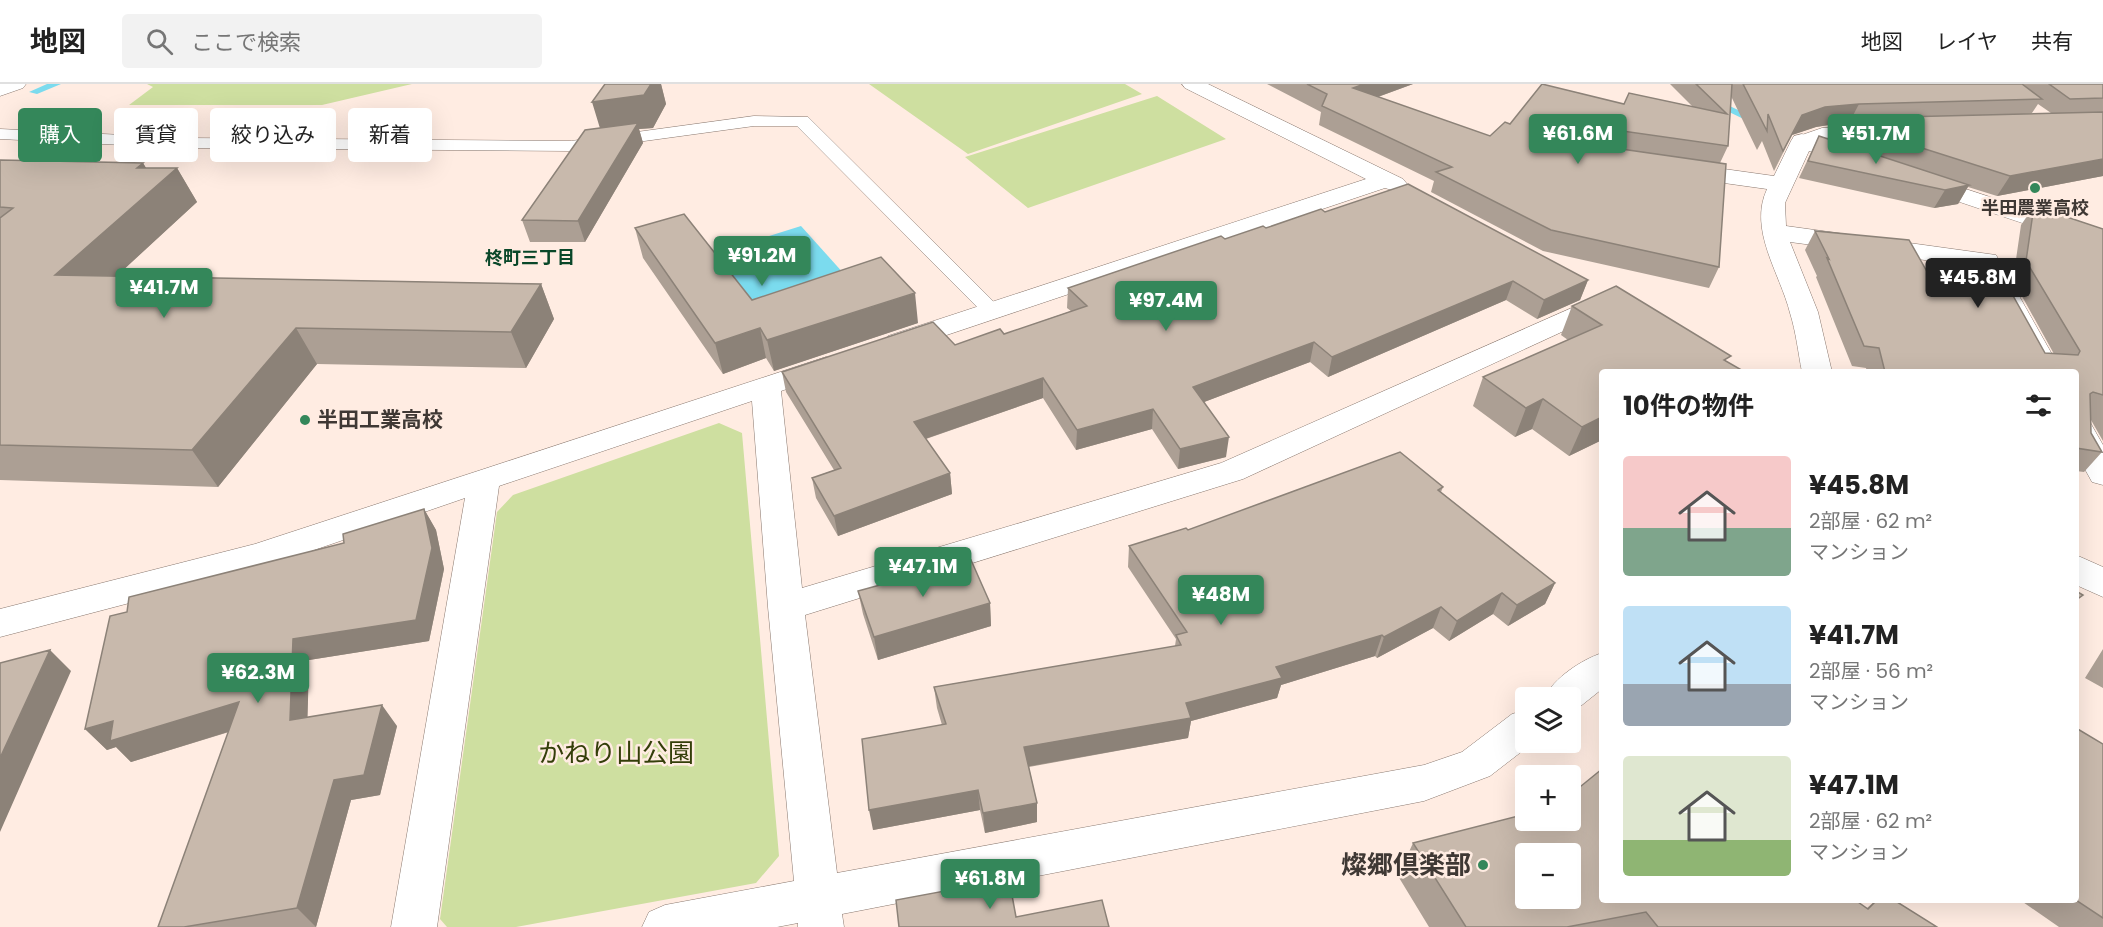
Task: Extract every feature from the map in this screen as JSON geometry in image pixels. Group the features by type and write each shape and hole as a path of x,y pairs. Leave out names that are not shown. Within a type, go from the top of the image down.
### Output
{"street":[{"path":"0,90 16,84"},
{"path":"1192,84 1419,197"},
{"path":"1816,369 1804,312 1774,232 1773,203 1802,141 2103,242"},
{"path":"1663,168 1780,184"},
{"path":"0,623 259,556 1385,180"},
{"path":"1774,232 1987,261 2046,369"},
{"path":"786,607 1232,471 1622,304 1582,282"},
{"path":"766,387 786,607 820,913"},
{"path":"2079,430 2103,474"},
{"path":"414,927 484,479"},
{"path":"2079,570 2103,584"},
{"path":"1577,687 1599,670"},
{"path":"665,927 820,913 1424,783 1476,764 1515,734"}],"lane":[{"path":"0,134 185,144 571,146 754,122 802,121 992,311"},
{"path":"1802,141 1822,134 1883,129"}],"green space":[{"path":"147,84 412,84 322,105 129,105 153,87"},
{"path":"869,84 1125,84 1142,94 968,154"},
{"path":"1157,96 1226,139 1028,208 965,157"},
{"name":"かねり山公園","path":"719,423 742,433 779,856 756,883 516,927 447,927 440,919 497,512 513,495"}],"water":[{"path":"801,226 863,295 759,330 702,257"}],"building":[{"path":"605,84 651,84 644,95 592,102"},
{"path":"1307,84 1364,84 1353,88 1490,136 1505,122 1510,124 1542,84 1624,104 1629,93 1727,114 1696,84 1732,84 1728,146 1573,124 1563,127 1560,135 1563,139 1572,142 1726,164 1719,267 1551,230 1436,172 1452,167 1322,106 1327,94"},
{"path":"1743,84 2022,84 2042,99 1825,107 1802,115 1783,151 1768,114 1767,131"},
{"path":"2049,84 2103,84 2103,98 2070,99"},
{"path":"2103,112 2103,159 2010,176 1837,121 1859,118"},
{"path":"638,123 578,221 522,220 585,130"},
{"path":"1819,136 1969,185 1945,190 1808,161"},
{"path":"0,160 143,163 137,168 177,168 55,275 541,284 511,332 296,328 192,450 0,445 0,218 13,208 0,207"},
{"path":"1408,184 1588,280 1544,300 1513,281 1332,357 1314,342 1193,387 1229,437 1180,449 1153,409 1077,430 1043,378 914,422 950,473 834,516 812,478 841,468 782,372 933,322 955,345 1000,329 1004,334 1087,306 1068,288 1221,236 1225,239 1263,226 1266,228 1321,209 1325,212"},
{"path":"2034,206 2103,229 2103,395 2093,392 2090,394 2091,433 2102,452 2079,448 2079,369 1884,369 1879,348 1864,346 1827,258 1829,259 1815,231 1909,240 1933,282 2012,294 2045,353 2078,355 2080,351 2026,261"},
{"path":"684,214 752,300 881,257 915,293 767,340 760,328 715,343 635,228"},
{"path":"1616,286 1731,356 1724,360 1740,369 1599,369 1599,418 1582,427 1543,399 1526,408 1483,377 1602,325 1572,306"},
{"path":"1400,452 1443,487 1438,490 1555,583 1517,605 1502,593 1457,621 1441,607 1384,637 1382,635 1276,667 1282,678 1186,703 1191,718 1024,747 1037,803 983,813 978,790 869,810 862,739 946,724 934,687 1181,645 1176,635 1187,632 1129,546 1186,528 1188,530"},
{"path":"424,509 432,548 416,620 293,639 290,720 382,705 364,775 334,780 297,908 184,927 158,927 239,702 110,741 113,721 85,729 110,616 127,612 129,597 344,543 343,534"},
{"path":"971,560 990,603 874,637 858,591"},
{"path":"50,650 0,758 0,663"},
{"path":"2079,730 2103,744 2103,918 2079,902"},
{"name":"燦郷倶楽部","path":"1599,771 1599,903 1859,903 1868,909 1874,903 1899,903 1937,927 1658,927 1646,912 1567,927 1466,927 1413,843 1515,817 1515,831 1581,831 1581,786"},
{"path":"1009,879 1016,917 1102,900 1109,927 899,927 896,900"}],"waterway":[{"path":"34,92 56,84"},
{"path":"1676,84 1758,122"}],"place":[{"name":"半田農業高校","path":"2035,188"},
{"name":"半田工業高校","path":"305,420"},
{"name":"燦郷倶楽部","path":"1483,865"}],"district":[{"name":"柊町三丁目","path":"530,258"}]}
